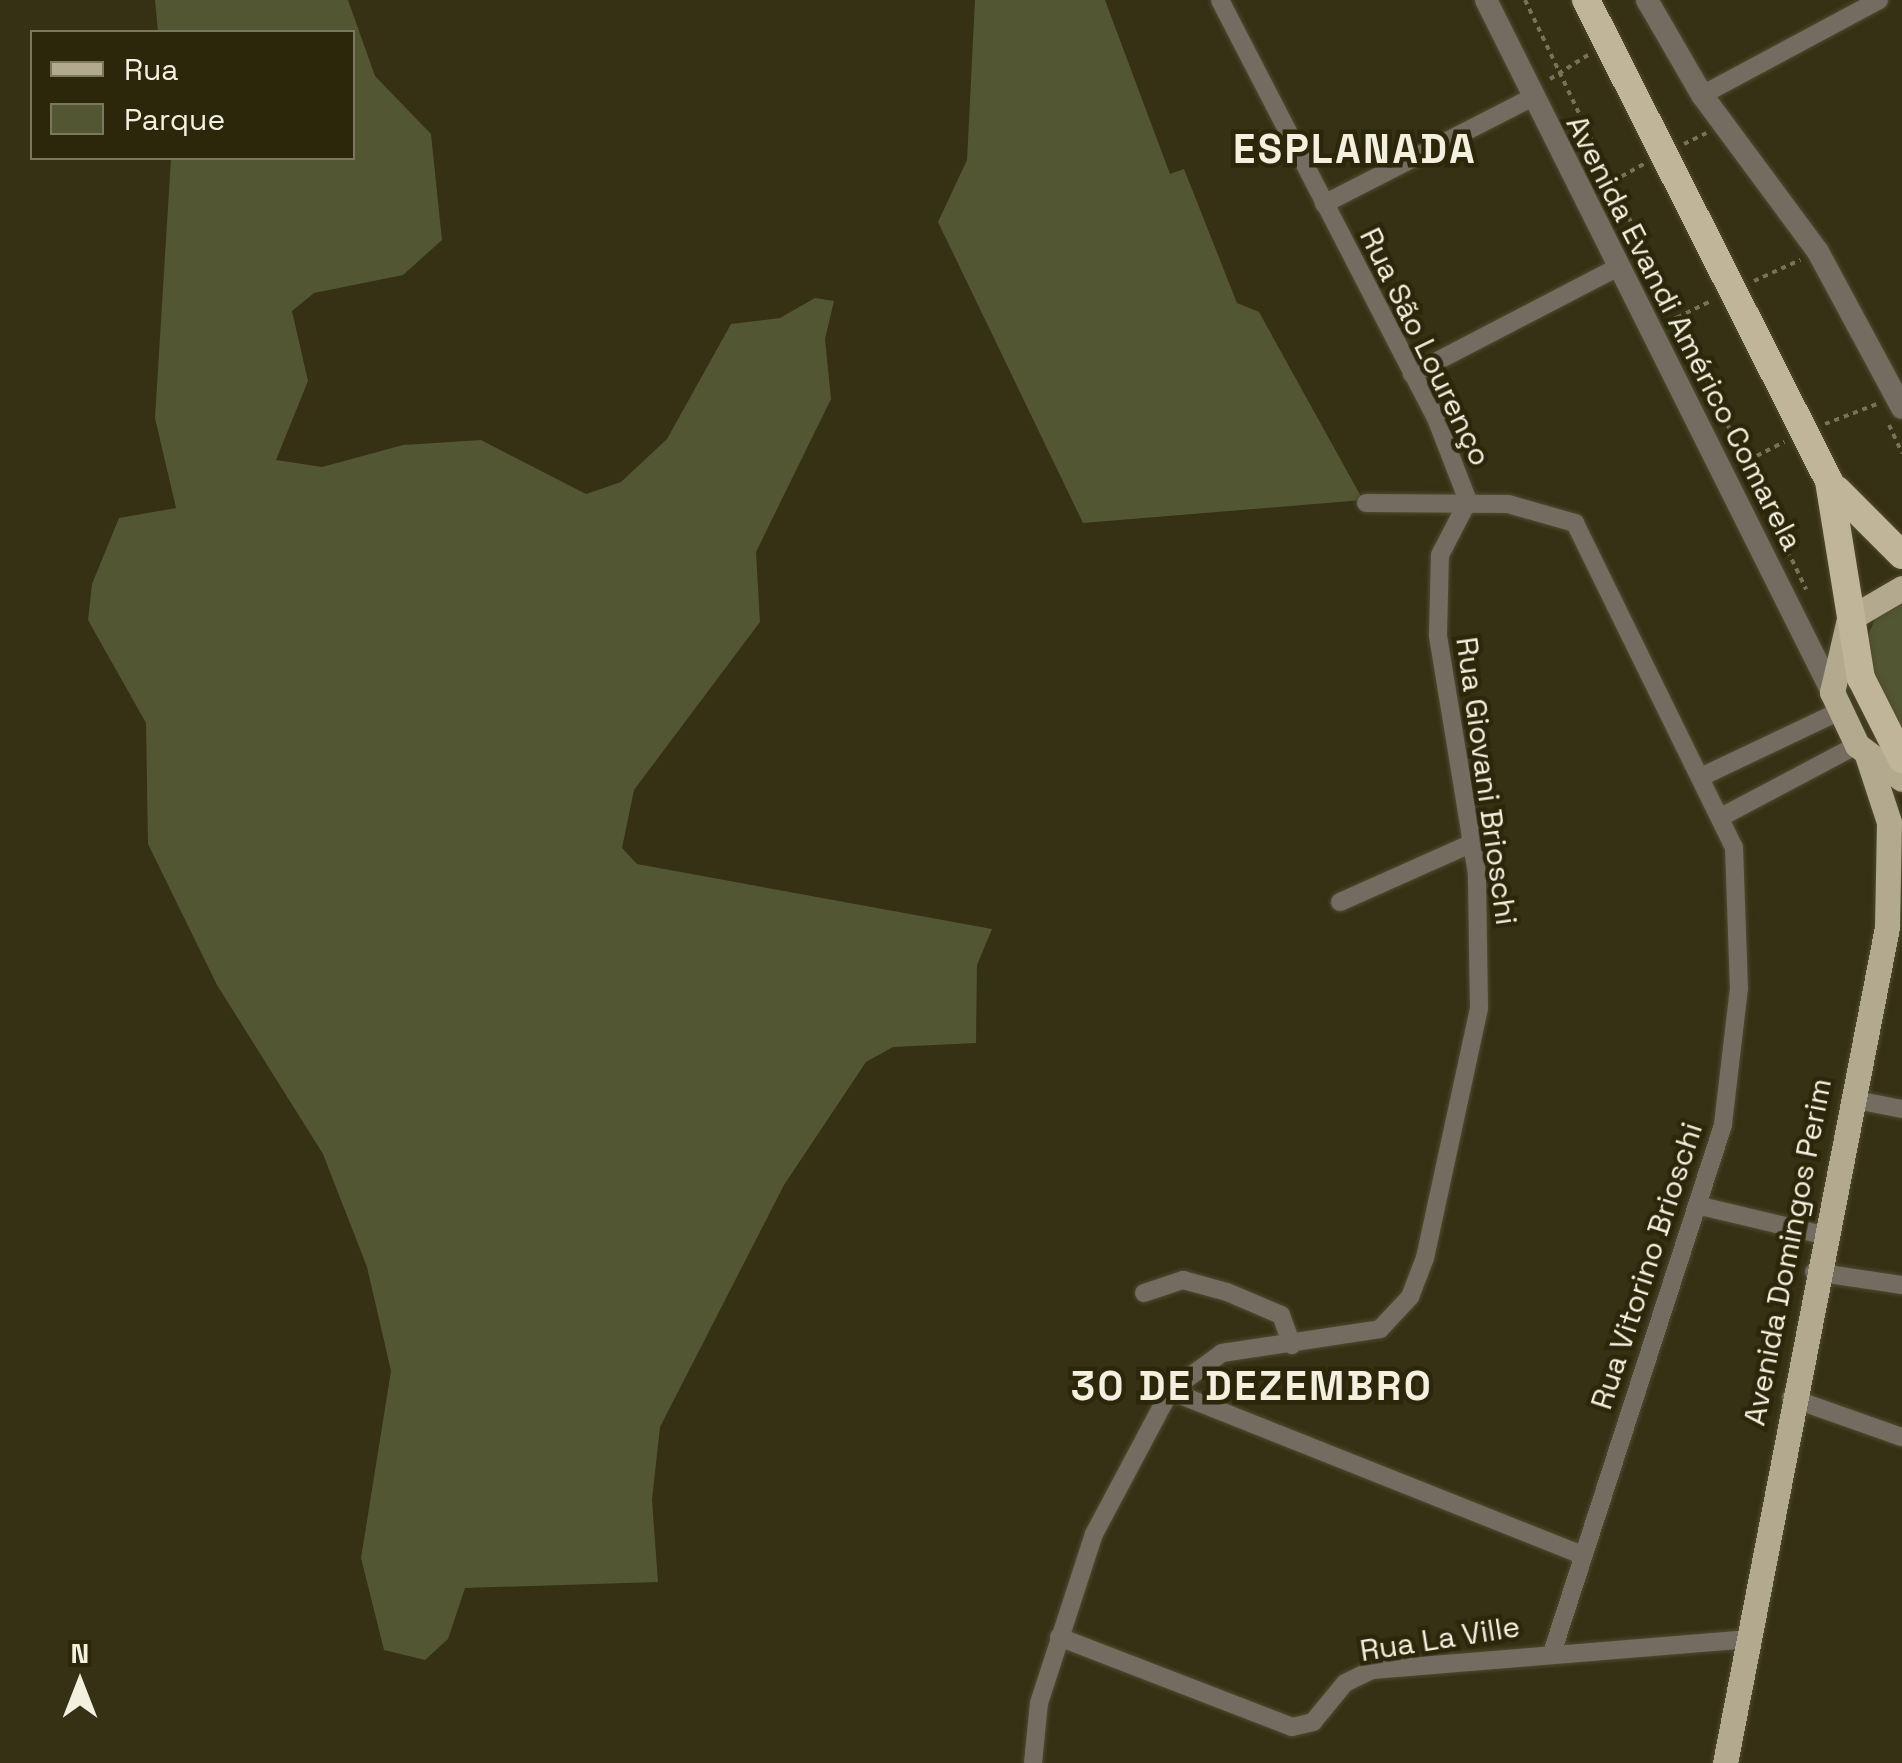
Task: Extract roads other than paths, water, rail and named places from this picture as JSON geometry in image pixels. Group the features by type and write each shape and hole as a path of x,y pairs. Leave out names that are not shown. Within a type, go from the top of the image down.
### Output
{"highway":[{"path":"1586,0 1829,481 1848,562 1849,620 1861,678 1902,759"},
{"path":"1829,481 1902,556"}],"main road":[{"path":"1902,588 1849,620 1835,702 1862,750 1902,780"},
{"name":"Avenida Domingos Perim","path":"1726,1763 1814,1272 1894,924 1890,822 1862,750"}],"street":[{"name":"Rua São Lourenço","path":"1220,0 1412,374 1468,501 1576,522 1703,776"},
{"name":"Avenida Evandi Américo Comarela","path":"1486,0 1835,702"},
{"path":"1647,0 1702,94 1818,252 1902,408"},
{"path":"1702,94 1879,0"},
{"path":"1324,204 1532,98"},
{"path":"1412,374 1618,268"},
{"path":"1366,504 1468,501"},
{"name":"Rua Giovani Brioschi","path":"1033,1763 1059,1637 1094,1534 1170,1392 1222,1353 1380,1329 1410,1298 1426,1258 1476,1040 1480,909 1444,702 1437,586 1446,535 1468,501"},
{"path":"1703,776 1835,702"},
{"path":"1723,816 1862,750"},
{"name":"Rua Vitorino Brioschi","path":"1554,1650 1580,1554 1701,1206 1723,1125 1740,988 1739,881 1723,816 1703,776"},
{"path":"1340,902 1470,844"},
{"path":"1851,1099 1902,1109"},
{"path":"1701,1206 1823,1235"},
{"path":"1814,1272 1902,1285"},
{"path":"1144,1294 1183,1280 1227,1292 1281,1315 1292,1345"},
{"path":"1170,1392 1580,1554"},
{"path":"1791,1398 1902,1437"},
{"name":"Rua La Ville","path":"1059,1637 1292,1727 1313,1722 1345,1683 1372,1670 1554,1650 1746,1638"}],"district":[{"name":"ESPLANADA","path":"1355,150"},
{"name":"30 DE DEZEMBRO","path":"1252,1387"}]}
